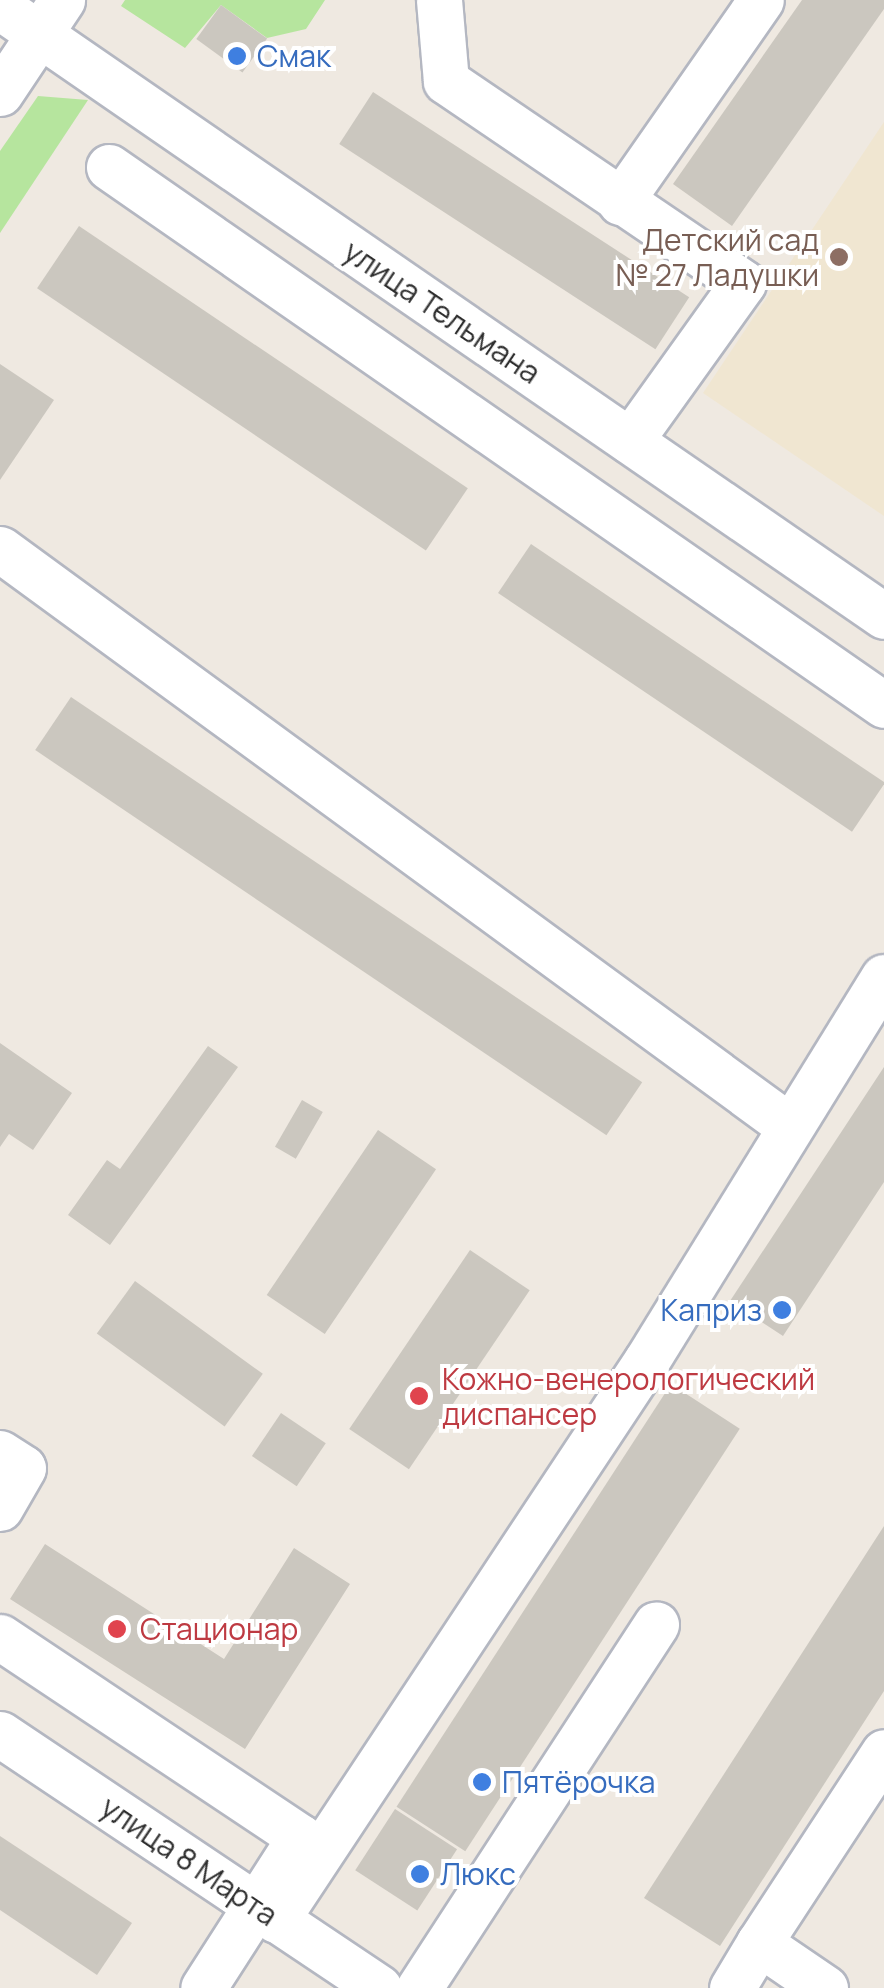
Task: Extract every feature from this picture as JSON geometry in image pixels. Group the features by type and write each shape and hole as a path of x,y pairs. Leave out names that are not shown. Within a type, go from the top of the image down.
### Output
{"street":[{"path":"439,0 446,81 742,283 630,441"},
{"path":"620,202 761,0"},
{"name":"улица Тельмана","path":"0,7 50,17 630,441 884,616"},
{"path":"0,93 50,17"},
{"path":"109,167 884,705"},
{"path":"0,549 789,1126"},
{"path":"203,1988 266,1913 647,1360 884,978"},
{"path":"0,1454 23,1468 0,1508"},
{"path":"419,1988 656,1625"},
{"path":"0,1638 300,1837 266,1913"},
{"name":"улица 8 Марта","path":"0,1734 379,1988"},
{"path":"732,1988 884,1752"},
{"path":"759,1943 825,1988"}],"shaded area":[{"name":"Детский сад № 27 Ладушки","path":"884,122 884,516 703,393"}],"green space":[{"path":"125,0 325,0 306,29 267,38 221,5 185,48 121,6"},
{"path":"38,96 88,100 0,233 0,151"}],"building":[{"path":"802,0 884,0 884,9 732,226 673,184"},
{"name":"Смак","path":"221,5 267,39 242,72 196,39"},
{"path":"373,92 689,297 655,349 339,144"},
{"path":"79,226 468,488 426,550 37,288"},
{"path":"0,364 54,400 0,480"},
{"path":"531,544 884,782 852,832 498,593"},
{"path":"71,697 642,1082 606,1135 35,750"},
{"path":"0,1043 72,1093 33,1150 9,1134 0,1147"},
{"path":"208,1046 238,1067 110,1245 68,1215 107,1160 120,1169"},
{"path":"884,1067 884,1182 783,1336 730,1301"},
{"path":"302,1100 323,1112 296,1159 275,1147"},
{"path":"378,1130 436,1169 325,1334 267,1295"},
{"name":"Кожно-венерологический диспансер","path":"470,1250 530,1290 409,1469 349,1429"},
{"path":"135,1281 263,1374 225,1426 97,1334"},
{"path":"671,1384 740,1429 465,1851 397,1807"},
{"path":"281,1413 326,1443 297,1486 252,1456"},
{"path":"884,1526 884,1691 720,1946 644,1898"},
{"name":"Стационар","path":"45,1544 224,1659 294,1548 350,1584 245,1749 10,1599"},
{"path":"395,1809 457,1849 417,1911 355,1870"},
{"path":"0,1836 132,1923 97,1975 0,1910"}],"place":[{"name":"Смак","path":"237,56"},
{"name":"Детский сад № 27 Ладушки","path":"839,257"},
{"name":"Каприз","path":"782,1310"},
{"name":"Кожно-венерологический диспансер","path":"419,1396"},
{"name":"Стационар","path":"117,1629"},
{"name":"Пятёрочка","path":"482,1782"},
{"name":"Люкс","path":"420,1874"}]}
